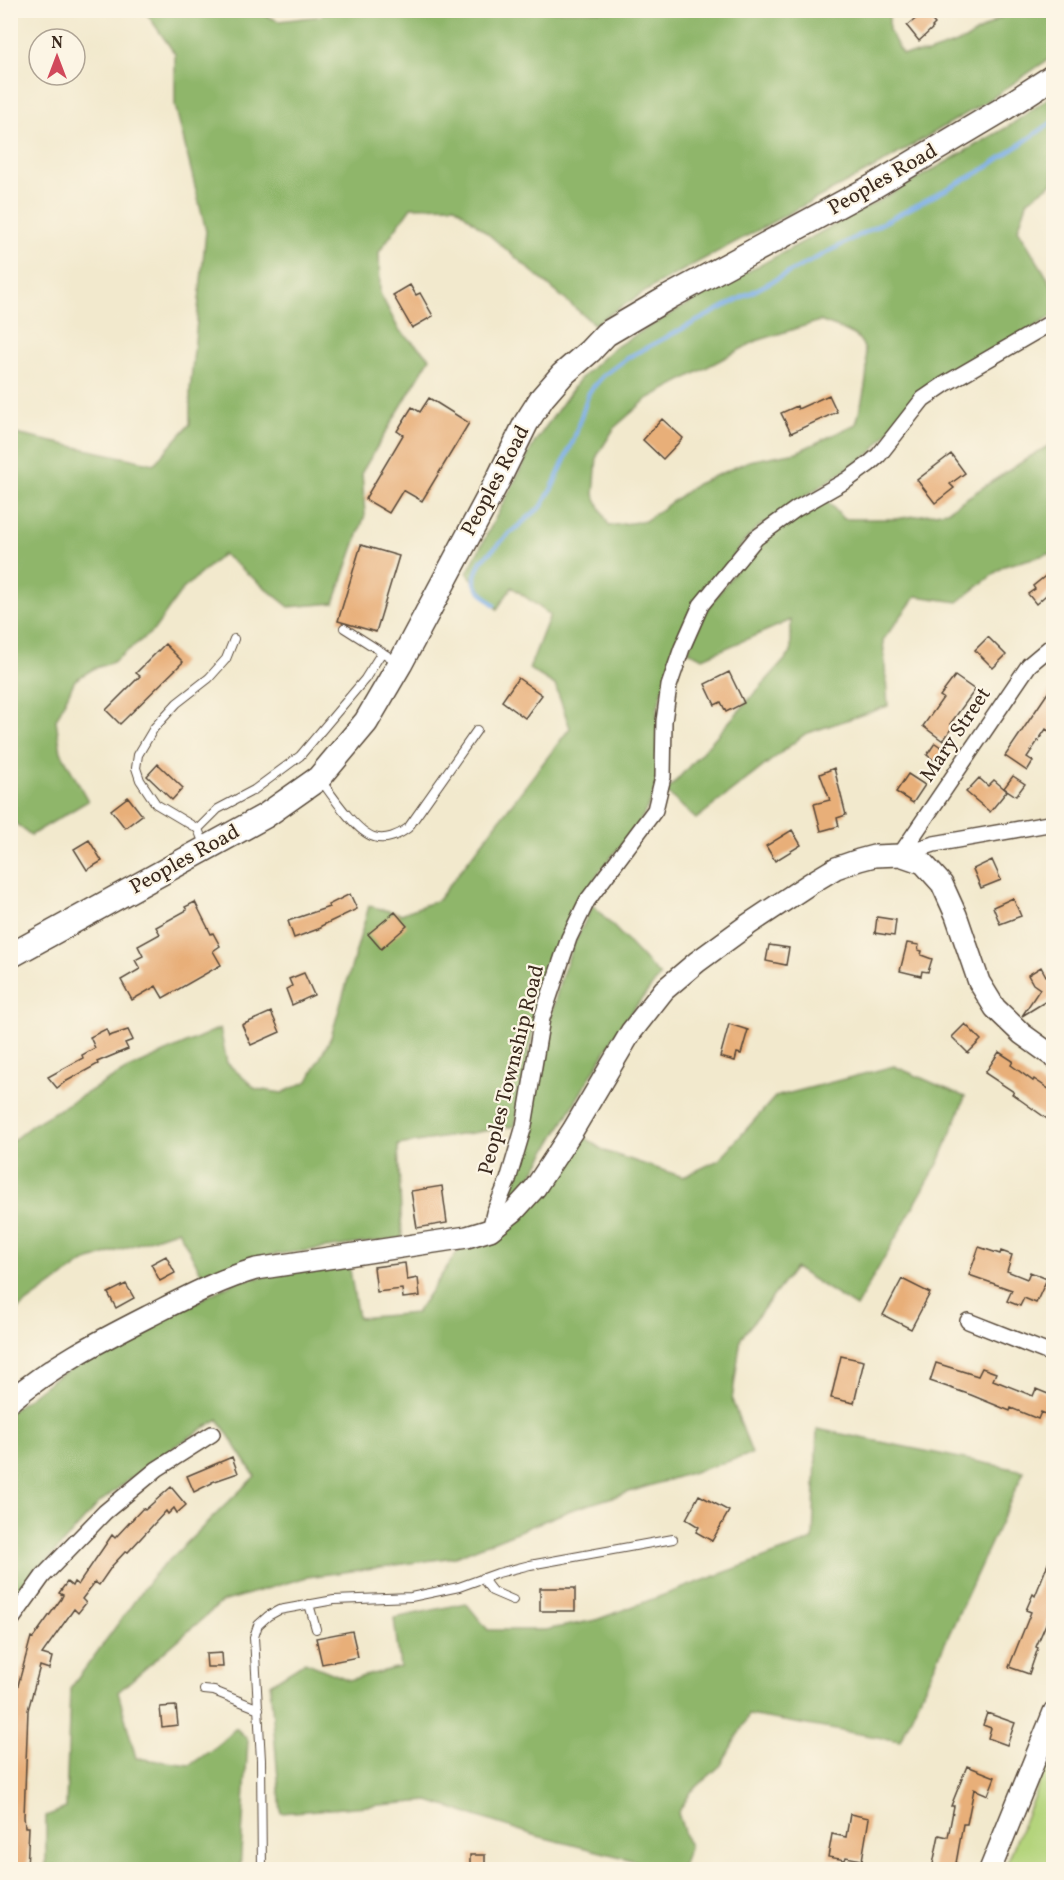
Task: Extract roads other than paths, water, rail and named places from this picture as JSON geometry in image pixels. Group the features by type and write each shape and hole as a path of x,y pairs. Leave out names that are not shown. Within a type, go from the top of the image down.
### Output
{"main road":[{"name":"Peoples Road","path":"10,956 202,839 265,816 319,778 366,722 391,658 504,469 526,423 542,398 562,375 606,334 669,297 874,186 1000,111 1053,76"}],"street":[{"name":"Peoples Township Road","path":"490,1230 521,1135 542,1018 569,938 587,901 654,810 663,777 667,694 682,648 701,605 756,538 796,509 847,480 869,464 879,455 923,399 1047,324"},
{"name":"Mary Street","path":"900,855 1029,665 1053,644"},
{"path":"10,1401 47,1372 80,1352 234,1275 256,1269 436,1242 490,1230 535,1188 573,1130 631,1032 664,990 697,962 749,924 836,868 859,860 873,856 900,855 934,844 1053,823"},
{"path":"900,855 923,863 942,884 956,915 979,982 995,1008 1022,1034 1053,1057"},
{"path":"968,1322 1053,1355"},
{"path":"10,1622 43,1576 105,1512 157,1469 212,1434"},
{"path":"990,1869 1053,1712"}],"lane":[{"path":"234,639 226,659 209,678 177,703 154,728 138,754 136,768 149,795 156,804 202,839 218,809 254,790 300,756 364,679 391,658 344,628"},
{"path":"319,778 343,810 369,835 375,838 392,837 408,828 477,730"},
{"path":"262,1869 259,1709 254,1637 258,1625 268,1616 279,1610 334,1600 411,1597 459,1587 530,1565 673,1539"},
{"path":"482,1578 492,1591 513,1600"},
{"path":"309,1604 316,1629"},
{"path":"204,1690 214,1691 259,1709"}],"waterway":[{"path":"494,605 475,583 475,575 481,561 542,506 574,439 589,392 603,376 627,358 983,170 1054,121"}]}
